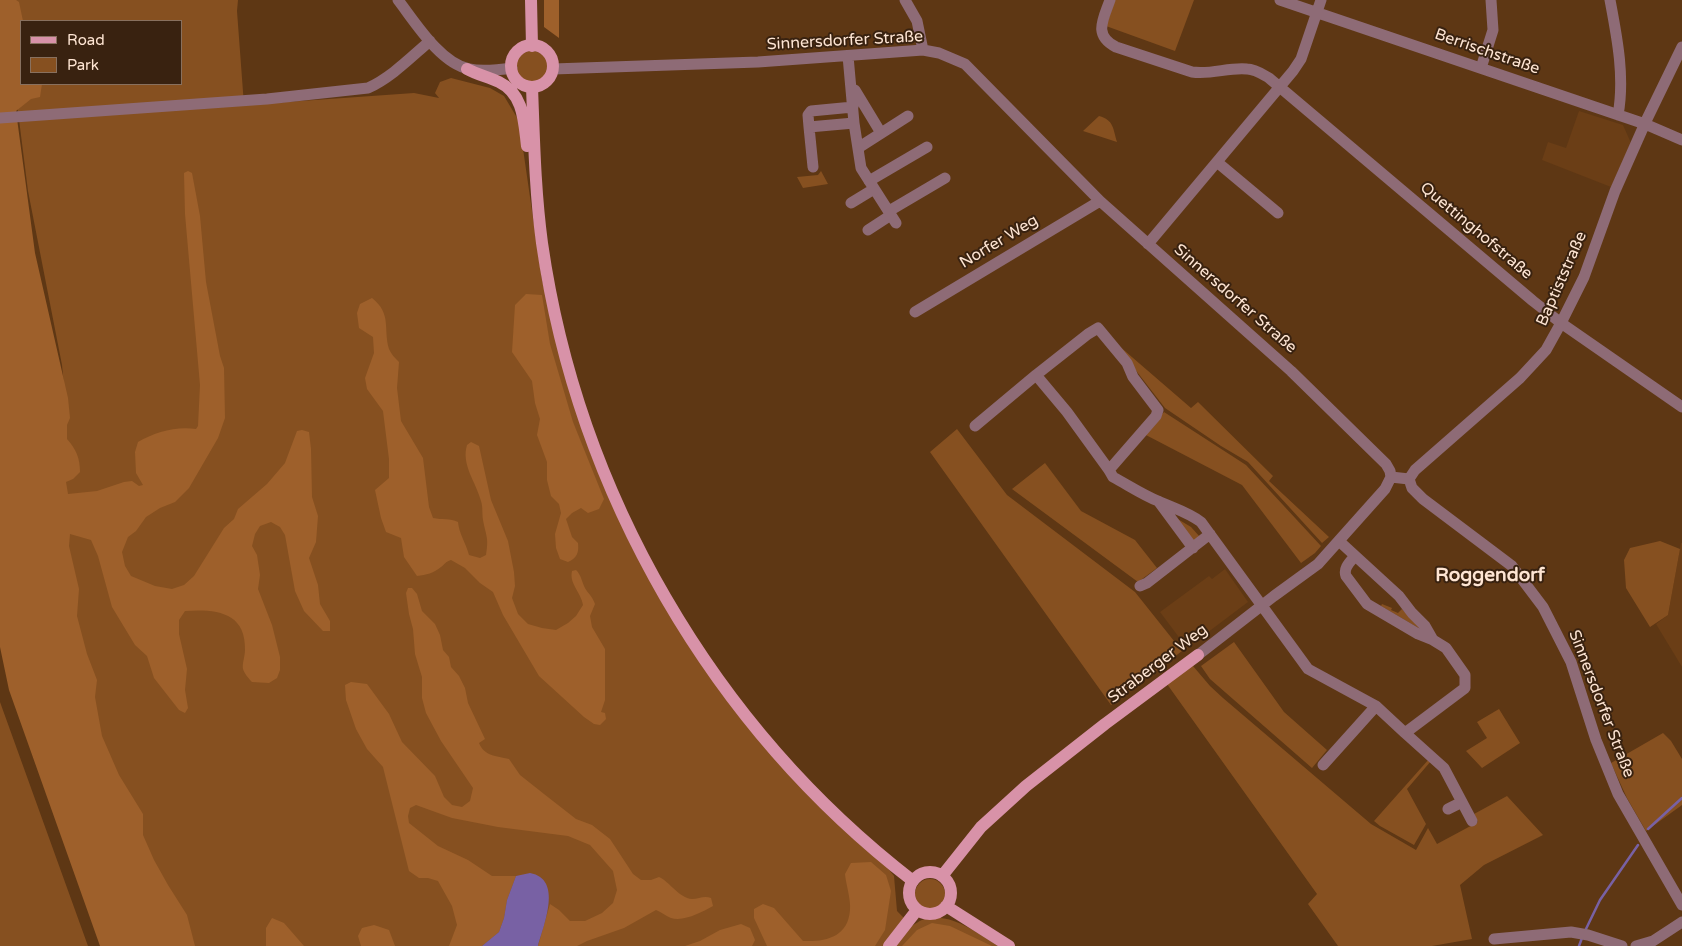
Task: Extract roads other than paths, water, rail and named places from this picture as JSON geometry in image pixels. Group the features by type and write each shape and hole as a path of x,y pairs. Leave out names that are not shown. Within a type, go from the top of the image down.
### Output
{"main road":[{"path":"531,0 532,46"},
{"path":"532,46 545,50 553,62 553,69 551,76 546,82 540,86 532,87 518,82 512,68 515,55 525,47 532,46"},
{"path":"467,69 479,76 498,81 509,87 516,96 523,116 528,158 535,178"},
{"path":"532,87 535,178 542,243 561,342 597,456 631,533 691,639 722,685 756,728 838,817 913,881"},
{"name":"Straberger Weg","path":"942,876 981,827 1026,786 1198,655"},
{"path":"930,872 942,876 950,887 951,894 946,906 936,914 923,914 911,904 909,888 917,876 930,872"},
{"path":"946,906 1008,946"},
{"path":"889,946 917,910"}],"street":[{"path":"398,0 430,41 453,63 467,69 512,68"},
{"path":"905,0 918,21 923,50"},
{"name":"Quettinghofstraße","path":"1110,0 1101,28 1102,36 1107,42 1116,47 1202,74 1248,69 1258,72 1280,88 1561,323 1682,407"},
{"name":"Berrischstraße","path":"1280,0 1618,114 1682,140"},
{"path":"1148,244 1280,88 1301,59 1321,0"},
{"path":"1481,68 1493,30 1491,0"},
{"path":"1610,0 1620,61 1620,103 1618,114"},
{"path":"0,118 267,100 368,88 391,74 430,41"},
{"name":"Baptiststraße","path":"1409,479 1415,470 1534,365 1546,350 1584,277 1616,191 1645,124 1682,47"},
{"name":"Sinnersdorfer Straße","path":"553,69 758,62 923,50 965,64 1100,201 1267,349 1328,406 1386,464 1391,477"},
{"path":"848,56 854,123 861,168 892,217"},
{"path":"852,89 855,90 881,134"},
{"path":"813,167 808,114 811,111 853,107"},
{"path":"858,148 908,116"},
{"path":"809,127 854,123"},
{"path":"851,203 872,185 927,147"},
{"path":"1217,162 1278,213"},
{"path":"868,230 892,217 945,178"},
{"name":"Norfer Weg","path":"915,312 1100,201"},
{"path":"975,426 1036,375 1098,328 1127,363 1133,377 1158,410 1156,416 1109,470"},
{"path":"1036,375 1066,412 1113,478 1159,502 1171,505 1196,518 1210,534 1308,668 1376,706 1444,768 1472,821"},
{"path":"1391,477 1409,479"},
{"name":"Straberger Weg","path":"1198,655 1318,564 1388,484 1391,477"},
{"name":"Sinnersdorfer Straße","path":"1409,479 1412,488 1423,499 1512,566 1543,607 1571,662 1596,740 1618,794 1682,905"},
{"path":"1159,502 1193,548"},
{"path":"1140,586 1147,584 1210,534"},
{"path":"1339,541 1398,596 1425,626 1433,640"},
{"path":"1355,556 1344,572 1367,604 1446,648 1465,675 1465,688 1404,733"},
{"path":"1323,765 1376,706"},
{"path":"1448,809 1462,802"},
{"path":"1636,946 1653,941 1682,922"},
{"path":"1494,939 1555,932 1583,934 1622,946"}],"waterway":[{"path":"1648,829 1682,798"},
{"path":"1585,931 1600,900 1638,845"},
{"path":"1579,946 1582,938"}],"district":[{"name":"Roggendorf","path":"1490,576"}]}
